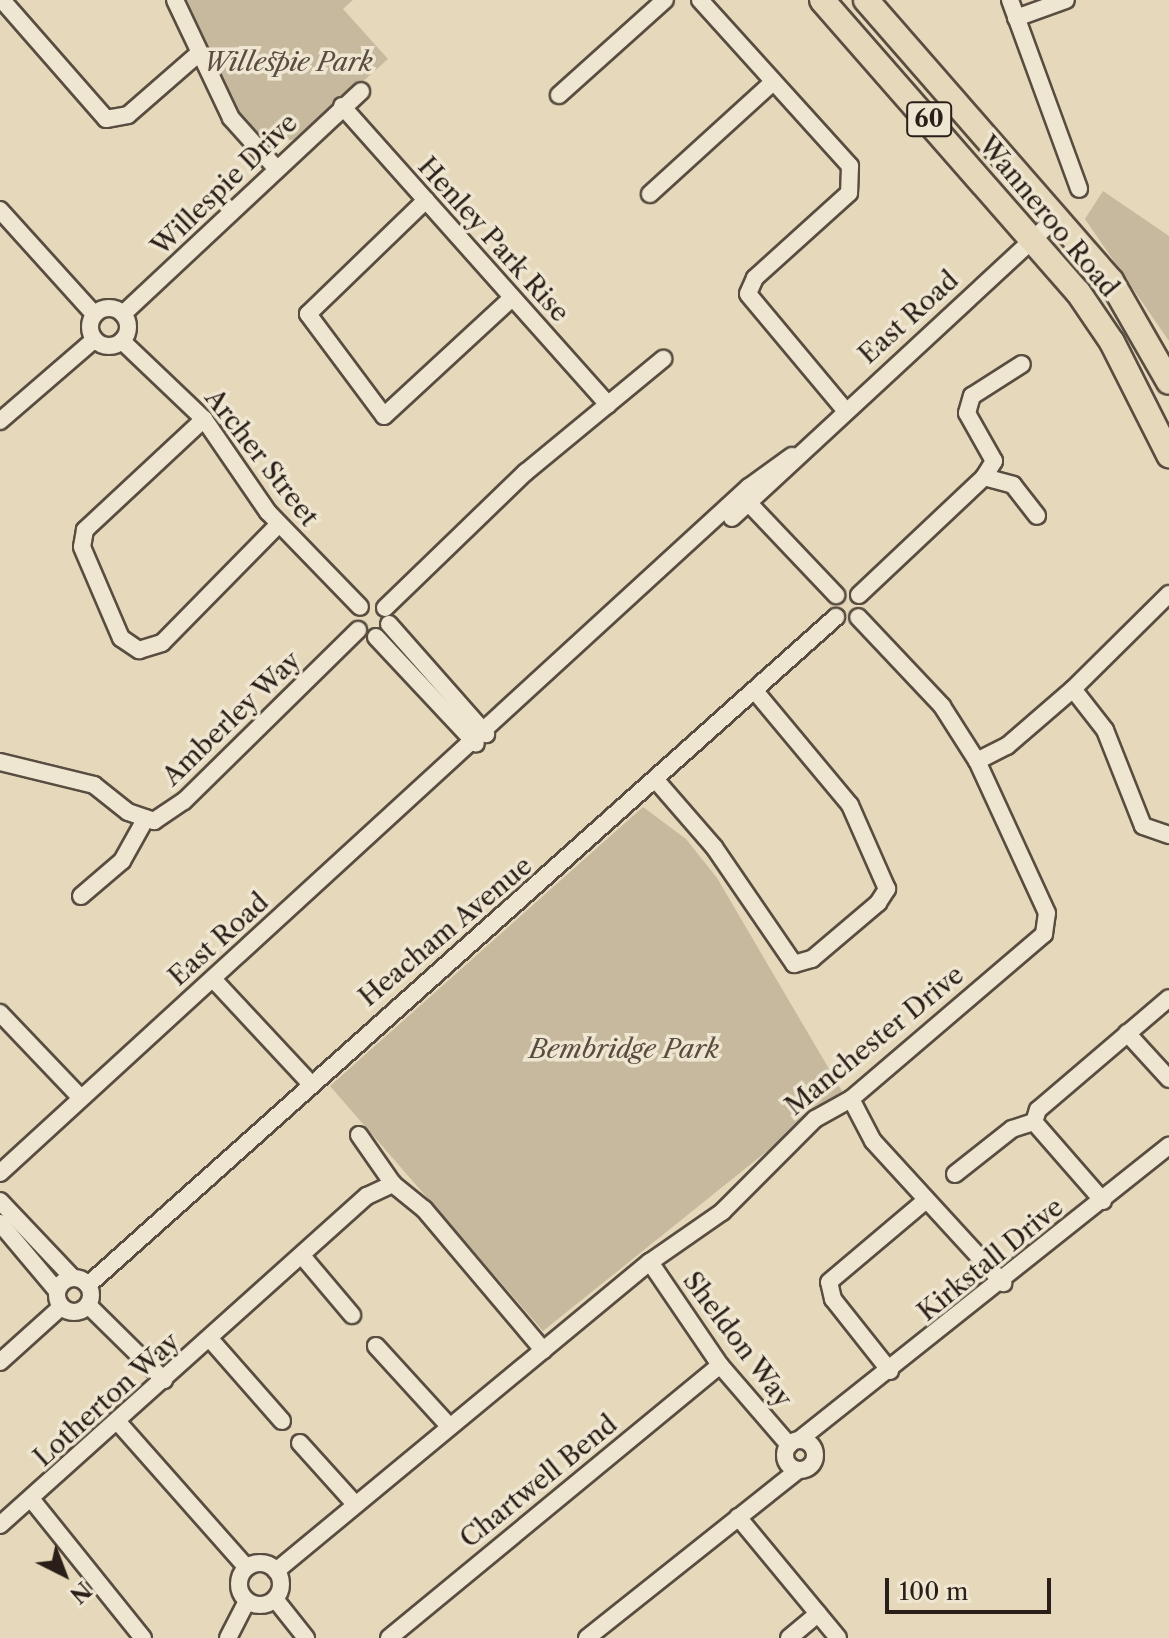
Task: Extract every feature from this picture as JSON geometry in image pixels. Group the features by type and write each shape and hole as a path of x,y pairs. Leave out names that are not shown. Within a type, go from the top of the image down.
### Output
{"highway":[{"name":"Wanneroo Road","path":"822,0 1034,238 1112,342 1169,455"},
{"path":"848,28 867,21 854,0"},
{"name":"Wanneroo Road","path":"866,0 1058,216 1111,281 1169,382"}],"street":[{"path":"2,0 106,119 128,115 199,53"},
{"path":"175,0 231,118 275,167"},
{"path":"559,95 665,0"},
{"path":"700,0 850,166 852,182 748,294 751,306 844,409"},
{"path":"1010,0 1079,189"},
{"path":"1016,18 1066,0"},
{"path":"650,194 773,82"},
{"name":"Willespie Drive","path":"123,314 275,167 361,91"},
{"name":"Henley Park Rise","path":"342,106 608,405"},
{"path":"426,200 308,314 384,416 512,298"},
{"path":"0,210 94,314 94,340 0,421"},
{"name":"East Road","path":"0,1173 17,1153 213,979 478,735 1058,216"},
{"path":"94,314 106,308 123,314 122,341 110,346 94,340"},
{"name":"Archer Street","path":"122,341 204,419 279,524 360,607"},
{"path":"478,735 383,623 360,607 358,630 383,623 608,405 663,359"},
{"path":"836,595 859,595 984,477 994,461 967,413 972,396 1022,364"},
{"path":"204,419 85,530 82,547 121,638 139,650 162,643 279,524"},
{"path":"984,477 1013,485 1037,516"},
{"path":"745,499 836,595 836,617 858,617 859,595"},
{"path":"977,761 1007,746 1073,689 1169,594"},
{"name":"Heacham Avenue","path":"88,1285 309,1082 756,692 836,617"},
{"name":"Manchester Drive","path":"276,1571 354,1503 650,1262 722,1212 815,1119 851,1099 1044,934 1047,913 977,761 942,706 858,617"},
{"name":"Amberley Way","path":"146,818 154,821 184,801 358,630"},
{"path":"1073,689 1105,730 1143,826 1169,835"},
{"path":"655,779 714,847 794,964 812,959 878,903 887,889 850,805 756,692"},
{"path":"0,762 94,785 146,818 122,861 81,896"},
{"path":"213,979 309,1082"},
{"path":"1034,1122 1038,1110 1169,998"},
{"path":"0,1013 80,1097"},
{"path":"1127,1033 1169,1079"},
{"path":"851,1099 873,1141 1003,1283"},
{"path":"955,1174 1012,1129 1034,1122"},
{"path":"1034,1122 1103,1201"},
{"path":"359,1135 393,1184 424,1209 543,1350"},
{"name":"Kirkstall Drive","path":"763,1492 791,1447 842,1412 1169,1146"},
{"name":"East Road","path":"0,1161 17,1153"},
{"name":"Lotherton Way","path":"0,1525 32,1500 367,1196 393,1184"},
{"path":"890,1371 833,1299 829,1282 926,1200"},
{"path":"0,1201 72,1277 88,1285 88,1305 164,1380"},
{"path":"0,1223 72,1312 88,1305"},
{"path":"303,1257 352,1315"},
{"name":"Sheldon Way","path":"650,1262 720,1365 791,1447"},
{"path":"0,1362 59,1299 72,1277"},
{"name":"Lotherton Way","path":"210,1339 282,1421"},
{"path":"376,1346 449,1426"},
{"name":"Chartwell Bend","path":"389,1638 720,1365"},
{"name":"Kirkstall Drive","path":"587,1638 738,1517 763,1492 811,1465 815,1452 842,1412"},
{"path":"117,1421 246,1567"},
{"path":"300,1443 354,1503"},
{"path":"798,1470 791,1447 815,1452"},
{"path":"32,1500 143,1638"},
{"path":"738,1517 838,1638"},
{"path":"246,1567 264,1563 276,1571 275,1599 306,1638"},
{"path":"246,1567 239,1587 247,1601"},
{"path":"247,1601 275,1599"},
{"path":"228,1638 247,1601"},
{"path":"789,1638 818,1614"}],"green space":[{"name":"Willespie Park","path":"187,0 353,0 343,9 388,59 298,139 268,143 240,113"},
{"path":"1103,191 1169,236 1169,341 1085,219"},
{"name":"Bembridge Park","path":"643,807 686,839 717,878 842,1091 543,1331 330,1086"}]}
